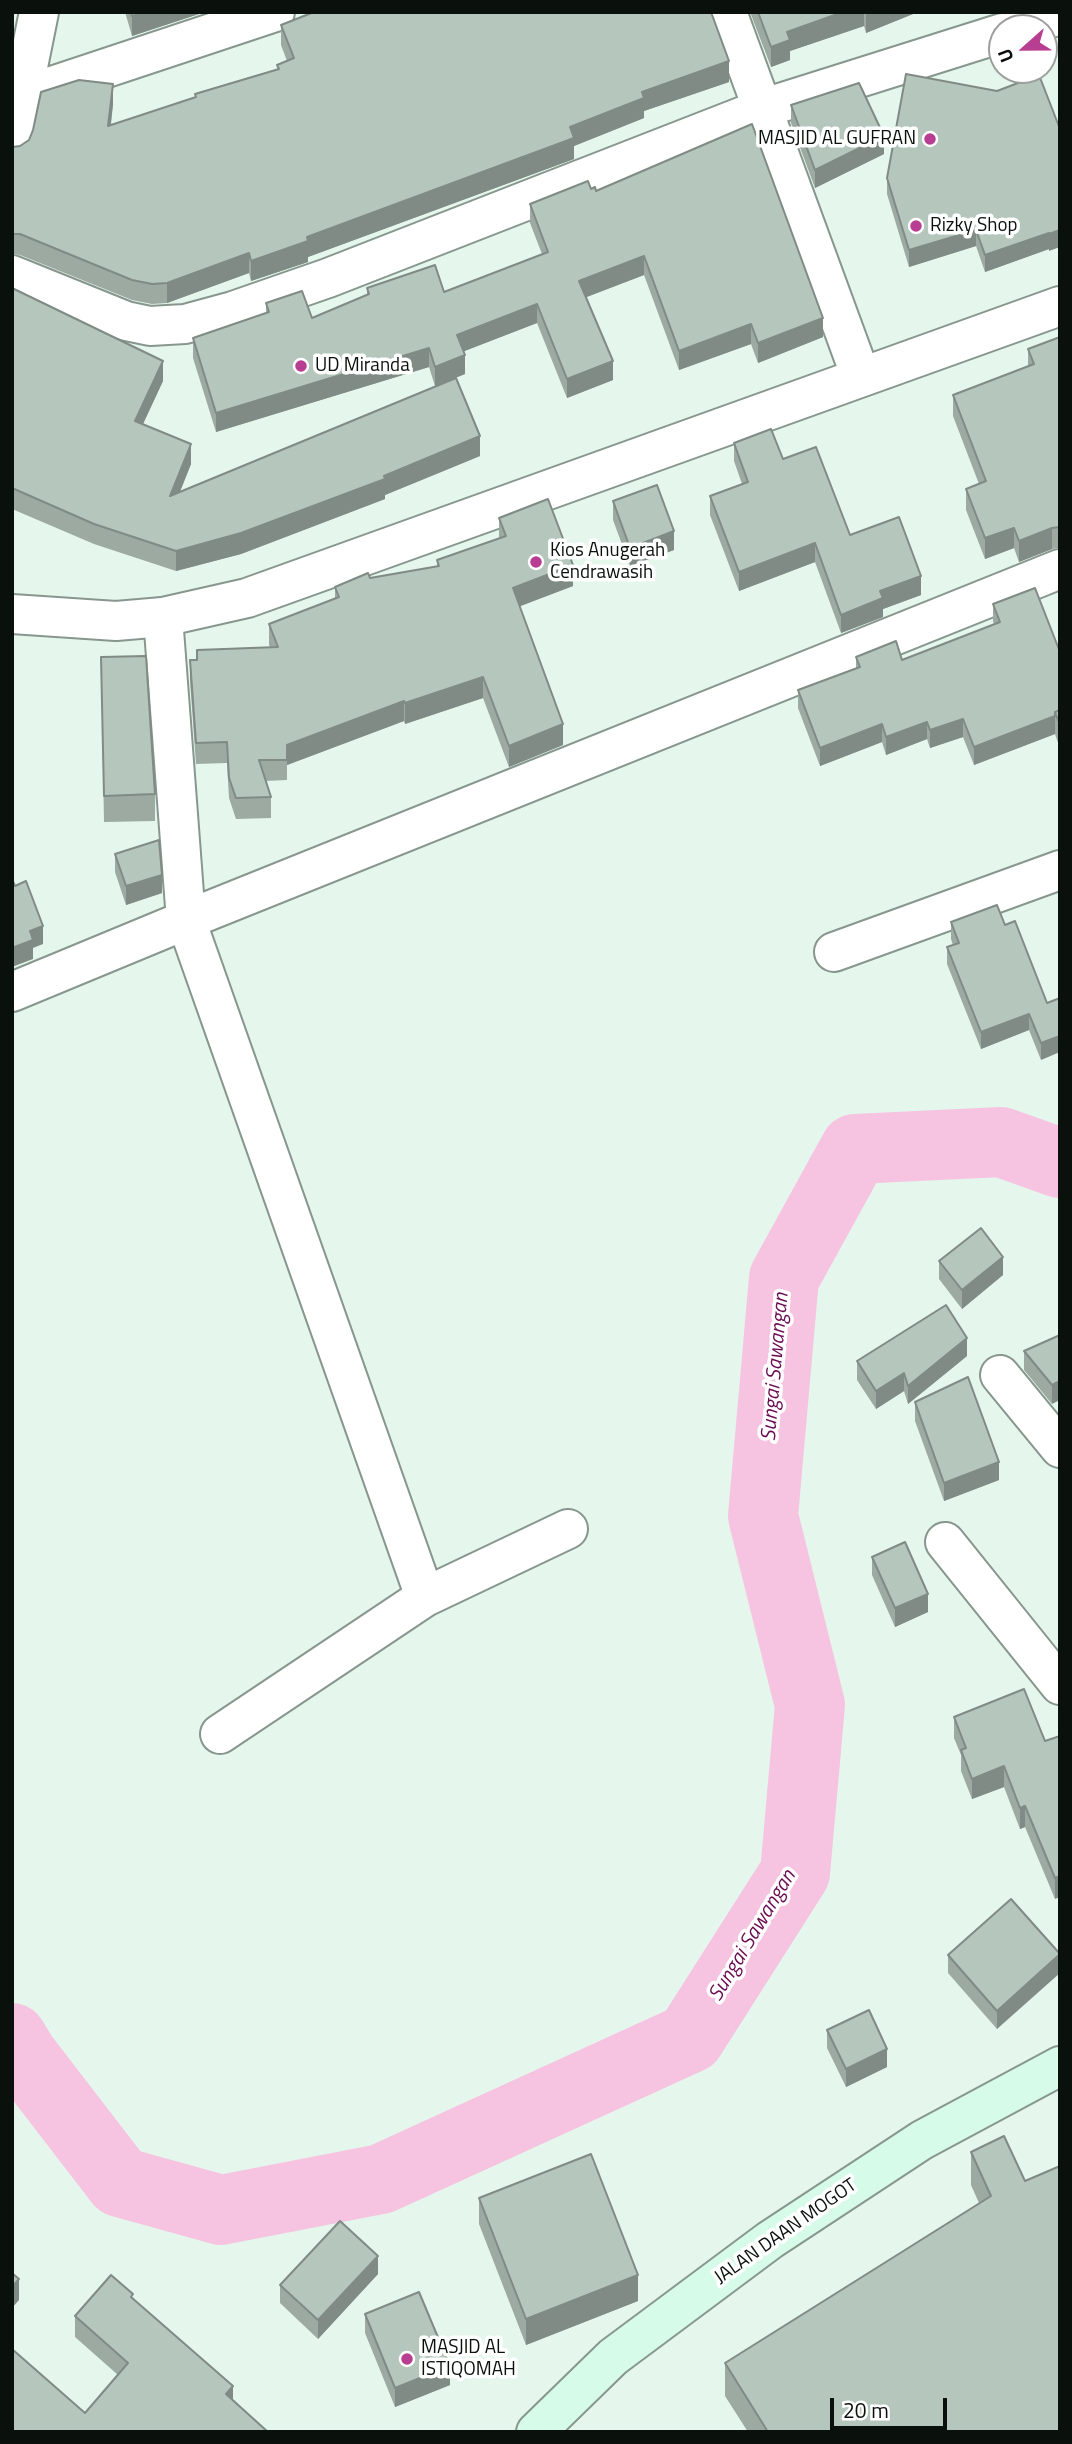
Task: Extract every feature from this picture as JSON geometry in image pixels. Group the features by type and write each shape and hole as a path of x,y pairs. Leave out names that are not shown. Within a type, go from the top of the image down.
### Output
{"main road":[{"name":"JALAN DAAN MOGOT","path":"536,2432 613,2357 770,2240 922,2140 1060,2066"}],"street":[{"path":"12,146 39,12"},
{"path":"22,96 275,12"},
{"path":"727,12 861,377"},
{"path":"12,275 126,321 150,326 185,324 233,311 328,278 764,108 988,37"},
{"path":"12,614 116,621 163,617 247,598 290,585 1060,306"},
{"path":"12,992 1060,569"},
{"path":"163,617 186,920 425,1597"},
{"path":"834,952 1060,870"},
{"path":"1000,1375 1060,1448"},
{"path":"220,1734 425,1597 568,1529"},
{"path":"945,1542 1060,1685"}],"building":[{"path":"314,12 711,12 729,61 642,92 644,98 570,127 574,138 307,237 308,241 251,261 249,253 167,283 152,284 132,280 20,234 12,234 12,147 20,146 29,140 41,92 79,80 113,84 108,126 196,97 195,94 279,69 277,65 294,58 281,25"},
{"path":"758,12 843,12 787,32 790,40 771,47"},
{"path":"906,74 997,91 1015,84 1042,84 1060,129 1060,230 985,255 976,230 909,250 887,178"},
{"path":"859,83 884,136 815,170 791,105"},
{"path":"752,124 823,318 758,343 751,324 679,351 644,256 579,281 613,361 567,379 537,304 457,335 465,355 435,367 429,348 216,413 193,338 269,312 266,303 302,291 312,318 369,294 367,288 435,265 444,292 548,252 530,204 588,181 591,189 595,187 596,191"},
{"path":"12,288 163,361 135,421 191,444 170,496 456,378 480,436 384,476 385,479 241,533 176,551 94,524 12,488"},
{"path":"1060,337 1060,527 1019,541 1014,528 985,538 966,489 986,481 953,395 1034,364 1028,349"},
{"path":"771,429 783,459 816,447 850,535 899,517 921,576 880,591 883,598 841,615 815,543 739,572 710,496 748,482 734,443"},
{"path":"657,485 674,531 630,548 613,501"},
{"path":"548,499 573,565 513,588 563,724 509,746 483,677 405,703 404,701 287,745 287,760 259,760 271,797 236,798 229,778 227,742 196,743 190,660 197,660 197,650 278,647 269,624 339,597 335,587 368,573 370,578 439,566 437,560 506,536 499,518"},
{"path":"1035,588 1060,652 1060,710 1055,712 1055,716 974,747 963,719 930,730 927,722 886,737 882,724 820,748 798,690 860,667 856,657 896,641 902,660 1000,622 993,604"},
{"path":"146,656 155,794 104,796 101,657"},
{"path":"1060,710 1060,725 1055,712"},
{"path":"159,840 162,875 126,886 115,854"},
{"path":"12,879 15,886 26,881 43,926 30,931 33,940 12,948"},
{"path":"997,905 1005,925 1015,921 1047,1003 1060,998 1060,1036 1041,1043 1029,1014 981,1032 947,947 959,943 951,922"},
{"path":"981,1228 1003,1257 962,1290 939,1261"},
{"path":"946,1305 967,1338 908,1386 904,1373 876,1391 857,1361"},
{"path":"1060,1335 1060,1381 1052,1385 1024,1351"},
{"path":"968,1377 999,1462 944,1483 915,1402"},
{"path":"905,1542 928,1594 895,1608 872,1557"},
{"path":"1024,1689 1045,1741 1060,1736 1060,1876 1055,1878 1025,1806 1020,1808 1004,1766 972,1779 961,1750 966,1748 954,1717"},
{"path":"1011,1899 1060,1954 997,2011 948,1955"},
{"path":"869,2010 887,2049 846,2069 827,2030"},
{"path":"1004,2136 1025,2181 1060,2166 1060,2432 768,2432 725,2363 991,2196 971,2152"},
{"path":"591,2154 638,2275 526,2319 479,2198"},
{"path":"340,2221 378,2256 318,2320 280,2285"},
{"path":"12,2273 19,2279 12,2287"},
{"path":"111,2275 133,2294 131,2297 233,2386 226,2394 268,2432 12,2432 12,2349 85,2413 128,2363 75,2316"},
{"name":"MASJID AL ISTIQOMAH","path":"419,2292 450,2366 395,2388 365,2314"}],"waterway":[{"name":"Sungai Sawangan","path":"12,2038 120,2182 221,2210 381,2179 690,2038 795,1873 810,1705 763,1516 784,1278 855,1149 1001,1142 1060,1163"}],"place":[{"name":"MASJID AL GUFRAN","path":"930,139"},
{"name":"Rizky Shop","path":"916,226"},
{"name":"UD Miranda","path":"301,366"},
{"name":"Kios Anugerah Cendrawasih","path":"536,562"},
{"name":"MASJID AL ISTIQOMAH","path":"407,2359"}]}
